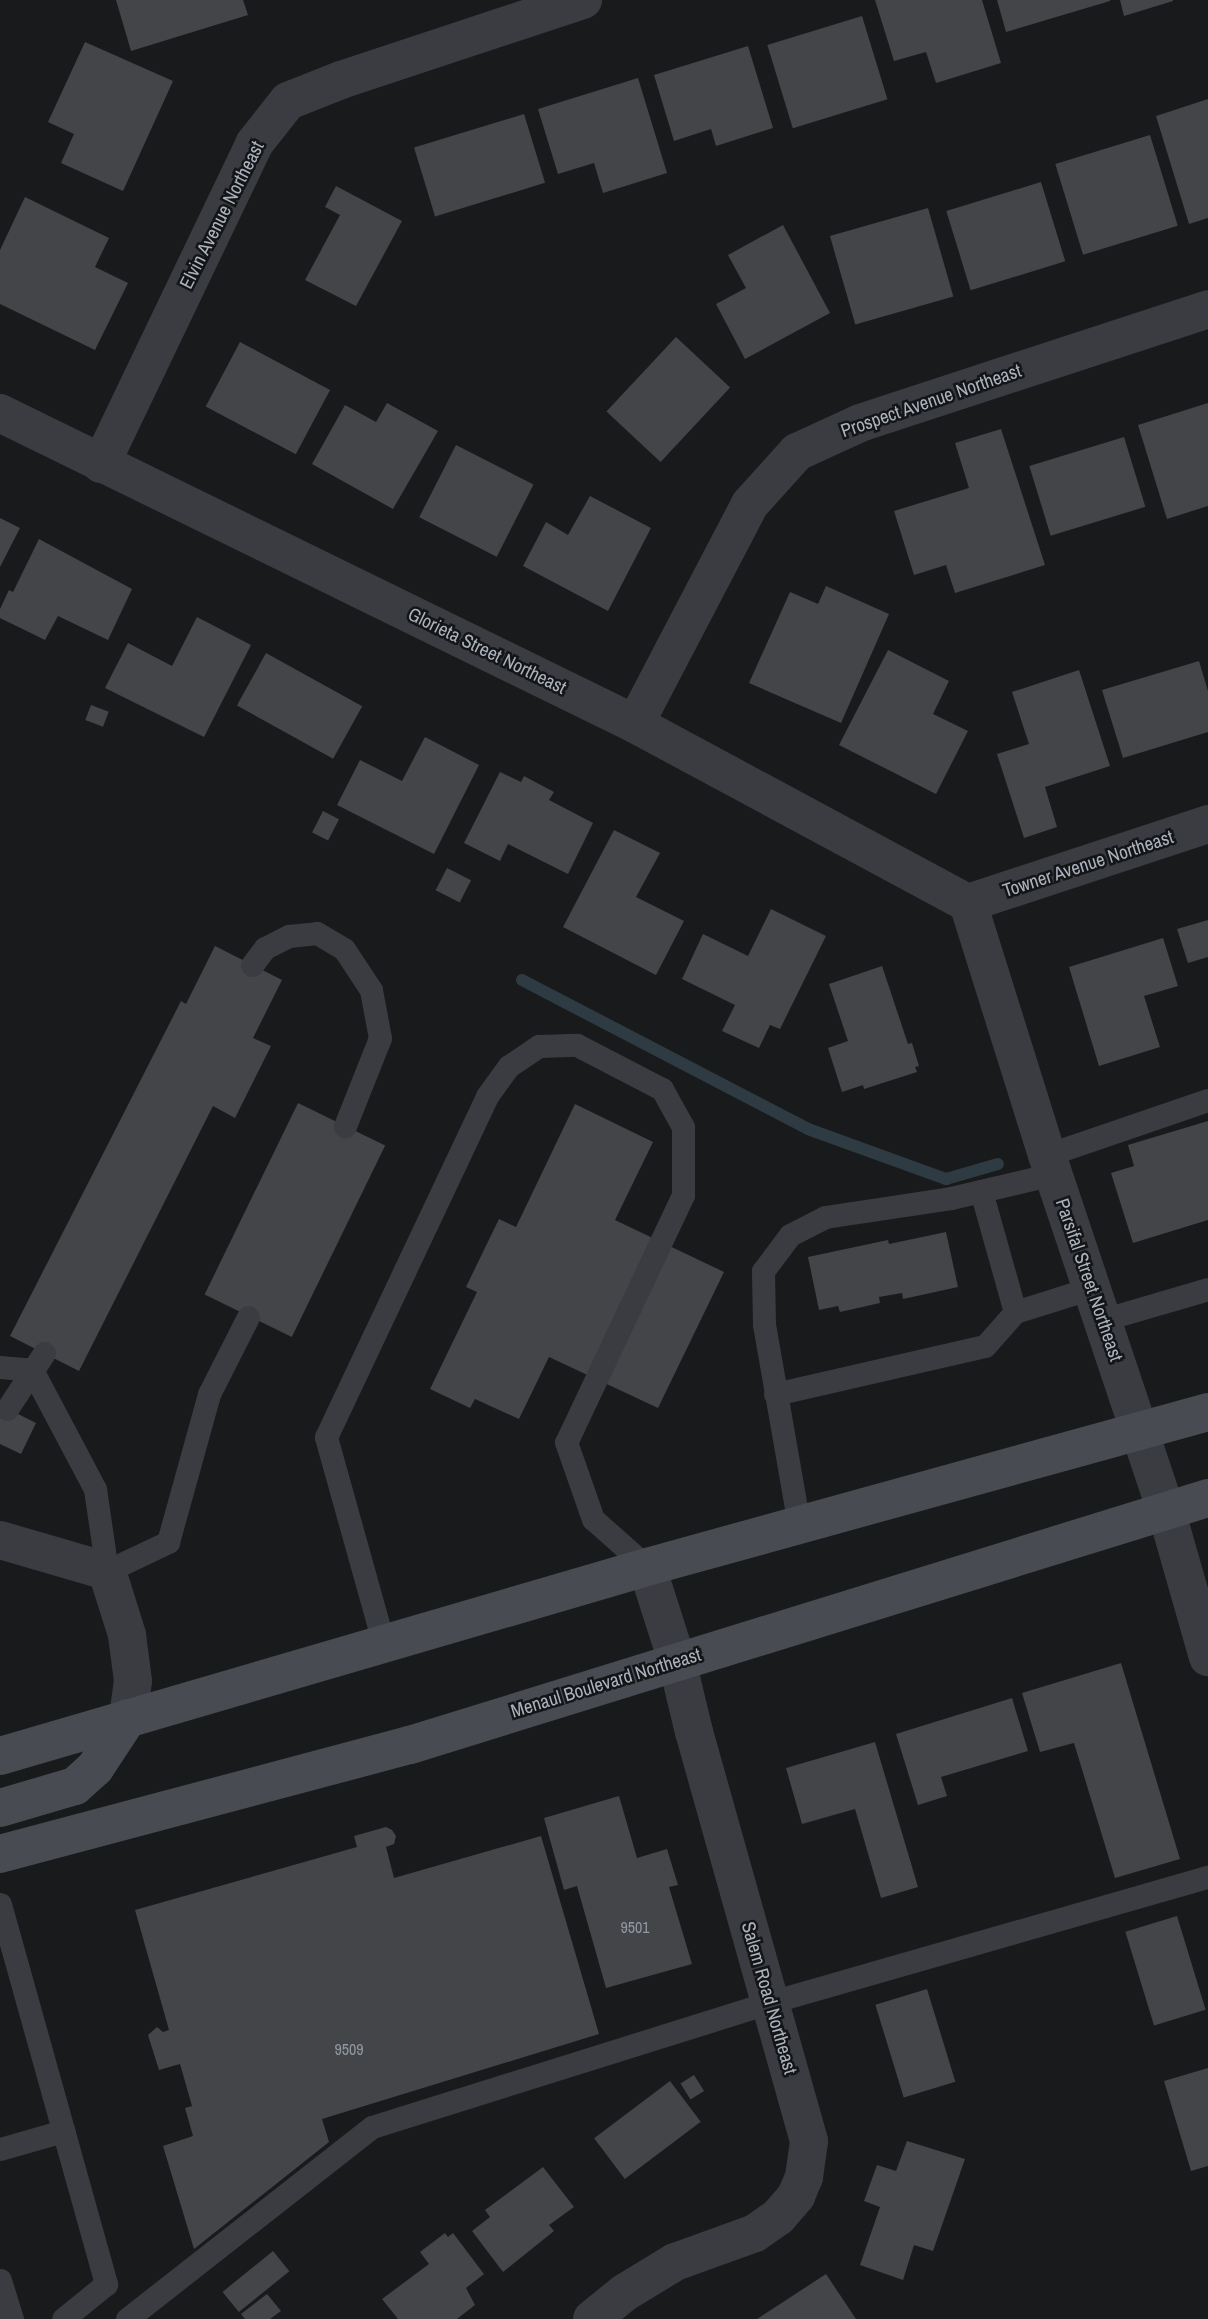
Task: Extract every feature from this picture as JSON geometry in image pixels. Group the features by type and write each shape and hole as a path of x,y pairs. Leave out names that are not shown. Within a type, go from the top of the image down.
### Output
{"main road":[{"path":"0,1756 647,1567 1208,1412"},
{"name":"Menaul Boulevard Northeast","path":"0,1854 410,1745 1208,1499"},
{"path":"0,1808 75,1786 94,1768 128,1718"}],"street":[{"name":"Elvin Avenue Northeast","path":"102,464 254,144 288,101 341,80 583,0"},
{"name":"Prospect Avenue Northeast","path":"635,723 750,504 797,452 860,423 1208,309"},
{"name":"Glorieta Street Northeast","path":"0,413 635,723 968,903"},
{"name":"Towner Avenue Northeast","path":"968,903 1208,824"},
{"name":"Parsifal Street Northeast","path":"968,903 1050,1164 1166,1510 1198,1583 1208,1657"},
{"path":"0,1541 107,1571 127,1634 133,1681 128,1718"},
{"name":"Salem Road Northeast","path":"592,2319 624,2293 674,2262 755,2233 778,2217 796,2196 804,2177 809,2141 694,1732 677,1661 647,1567"}],"lane":[{"path":"252,965 265,948 289,936 317,933 344,949 371,990 380,1038 345,1126"},
{"path":"384,1645 326,1437 487,1096 509,1066 540,1046 576,1045 662,1089 683,1126 683,1195 566,1441 593,1519 647,1567"},
{"path":"799,1525 764,1324 763,1271 790,1235 825,1217 981,1191 1208,1100"},
{"path":"981,1191 1016,1312"},
{"path":"775,1394 985,1346 1016,1312 1208,1289"},
{"path":"38,1361 95,1489 107,1571 168,1542 209,1394 248,1317"},
{"path":"0,1367 38,1361"},
{"path":"7,1409 38,1361"},
{"path":"127,2319 372,2127 771,2002 1208,1877"},
{"path":"0,1904 106,2284 63,2319"},
{"path":"0,2149 63,2130"},
{"path":"0,2280 12,2319"}],"building":[{"path":"116,0 243,0 248,15 131,51"},
{"path":"875,0 982,0 1001,63 936,83 926,52 894,61"},
{"path":"997,0 1110,0 1110,1 1006,32"},
{"path":"1120,0 1173,0 1173,1 1124,16"},
{"path":"862,16 887,99 793,128 767,45"},
{"path":"85,42 173,81 123,191 61,163 74,134 48,122"},
{"path":"748,46 773,128 716,146 711,129 674,141 654,75"},
{"path":"638,78 667,173 603,193 594,163 558,174 538,109"},
{"path":"1208,99 1208,218 1189,224 1156,116"},
{"path":"524,114 545,183 435,216 414,148"},
{"path":"1150,135 1178,226 1083,255 1055,164"},
{"path":"1041,182 1065,261 971,290 946,211"},
{"path":"336,186 402,221 356,306 305,280 340,215 325,207"},
{"path":"25,197 109,238 95,267 128,283 95,350 0,304 0,250"},
{"path":"928,208 953,296 855,325 830,236"},
{"path":"783,225 830,313 745,359 716,304 746,288 728,255"},
{"path":"676,337 730,387 661,462 606,412"},
{"path":"240,342 330,390 296,454 206,406"},
{"path":"387,403 438,431 393,509 312,464 345,405 376,422"},
{"path":"1208,403 1208,506 1167,519 1138,425"},
{"path":"1001,429 1045,565 955,593 946,565 914,575 894,511 969,488 955,443"},
{"path":"1124,437 1145,507 1051,536 1029,466"},
{"path":"456,445 534,484 497,557 419,517"},
{"path":"590,496 651,528 608,611 523,566 546,522 568,535"},
{"path":"0,518 20,528 0,567"},
{"path":"39,539 132,589 108,640 58,616 45,640 0,618 0,609 9,590 13,592"},
{"path":"826,586 889,614 841,723 749,683 790,592 818,604"},
{"path":"197,617 251,645 204,737 105,688 128,643 172,666"},
{"path":"888,650 949,681 933,714 968,731 936,794 839,745"},
{"path":"266,653 362,706 333,759 237,705"},
{"path":"1199,661 1208,691 1208,732 1123,758 1102,690"},
{"path":"1079,670 1110,766 1045,787 1057,827 1024,838 997,754 1029,744 1012,692"},
{"path":"91,705 109,712 103,727 85,720"},
{"path":"425,737 479,765 434,854 337,805 360,760 402,781"},
{"path":"500,772 521,782 524,776 554,792 549,800 593,823 568,874 508,844 500,861 464,843"},
{"path":"323,811 339,819 328,841 312,832"},
{"path":"614,830 660,853 636,897 684,921 656,975 563,927"},
{"path":"447,868 471,880 460,903 436,890"},
{"path":"771,909 826,936 780,1029 770,1025 759,1048 722,1031 735,1005 682,979 703,934 748,956"},
{"path":"1208,920 1208,957 1188,963 1177,929"},
{"path":"1163,938 1178,986 1144,996 1160,1047 1099,1066 1069,967"},
{"path":"215,946 282,980 253,1038 271,1046 235,1118 213,1106 79,1371 10,1336 181,1001 186,1004"},
{"path":"882,966 908,1044 912,1043 919,1066 915,1067 917,1072 864,1089 863,1085 842,1092 828,1048 848,1041 829,984"},
{"path":"298,1103 385,1146 292,1337 205,1294"},
{"path":"575,1104 653,1142 615,1220 724,1272 658,1408 549,1357 519,1419 475,1399 470,1408 430,1389 477,1292 466,1287 499,1219 516,1227"},
{"path":"1208,1121 1208,1220 1133,1243 1111,1173 1134,1166 1128,1145"},
{"path":"946,1232 958,1287 903,1299 902,1293 879,1297 880,1303 840,1312 838,1306 819,1310 808,1257 888,1240 889,1244"},
{"path":"0,1405 36,1423 21,1454 0,1444"},
{"path":"1121,1663 1180,1859 1115,1878 1074,1743 1040,1752 1022,1693"},
{"path":"1012,1698 1028,1751 941,1777 947,1796 918,1805 896,1734"},
{"path":"875,1742 918,1887 881,1898 855,1809 802,1824 786,1768"},
{"path":"619,1796 637,1858 667,1849 678,1885 669,1887 692,1964 606,1988 577,1886 564,1890 544,1818"},
{"path":"386,1827 396,1836 394,1844 386,1847 394,1878 541,1836 599,2034 322,2119 329,2142 194,2249 163,2146 193,2136 185,2108 192,2106 180,2064 159,2070 148,2035 157,2027 163,2032 169,2030 135,1910 357,1847 354,1836"},
{"path":"1177,1916 1206,2010 1154,2026 1125,1932"},
{"path":"927,1989 955,2082 904,2098 875,2005"},
{"path":"1208,2068 1208,2166 1191,2171 1164,2081"},
{"path":"694,2075 704,2091 690,2100 680,2083"},
{"path":"670,2081 701,2122 625,2179 594,2138"},
{"path":"907,2141 965,2159 933,2251 914,2245 903,2280 860,2265 880,2207 864,2201 877,2165 896,2171"},
{"path":"543,2167 574,2207 549,2225 554,2231 503,2272 472,2231 490,2217 485,2210"},
{"path":"445,2233 448,2237 453,2233 484,2274 466,2288 475,2305 457,2319 398,2319 382,2299 429,2264 420,2252"},
{"path":"273,2251 289,2271 239,2312 222,2292"},
{"path":"826,2274 856,2319 757,2319"},
{"path":"267,2294 281,2311 270,2319 245,2319 241,2314"}],"waterway":[{"path":"522,980 808,1129 946,1179 998,1164"}]}
